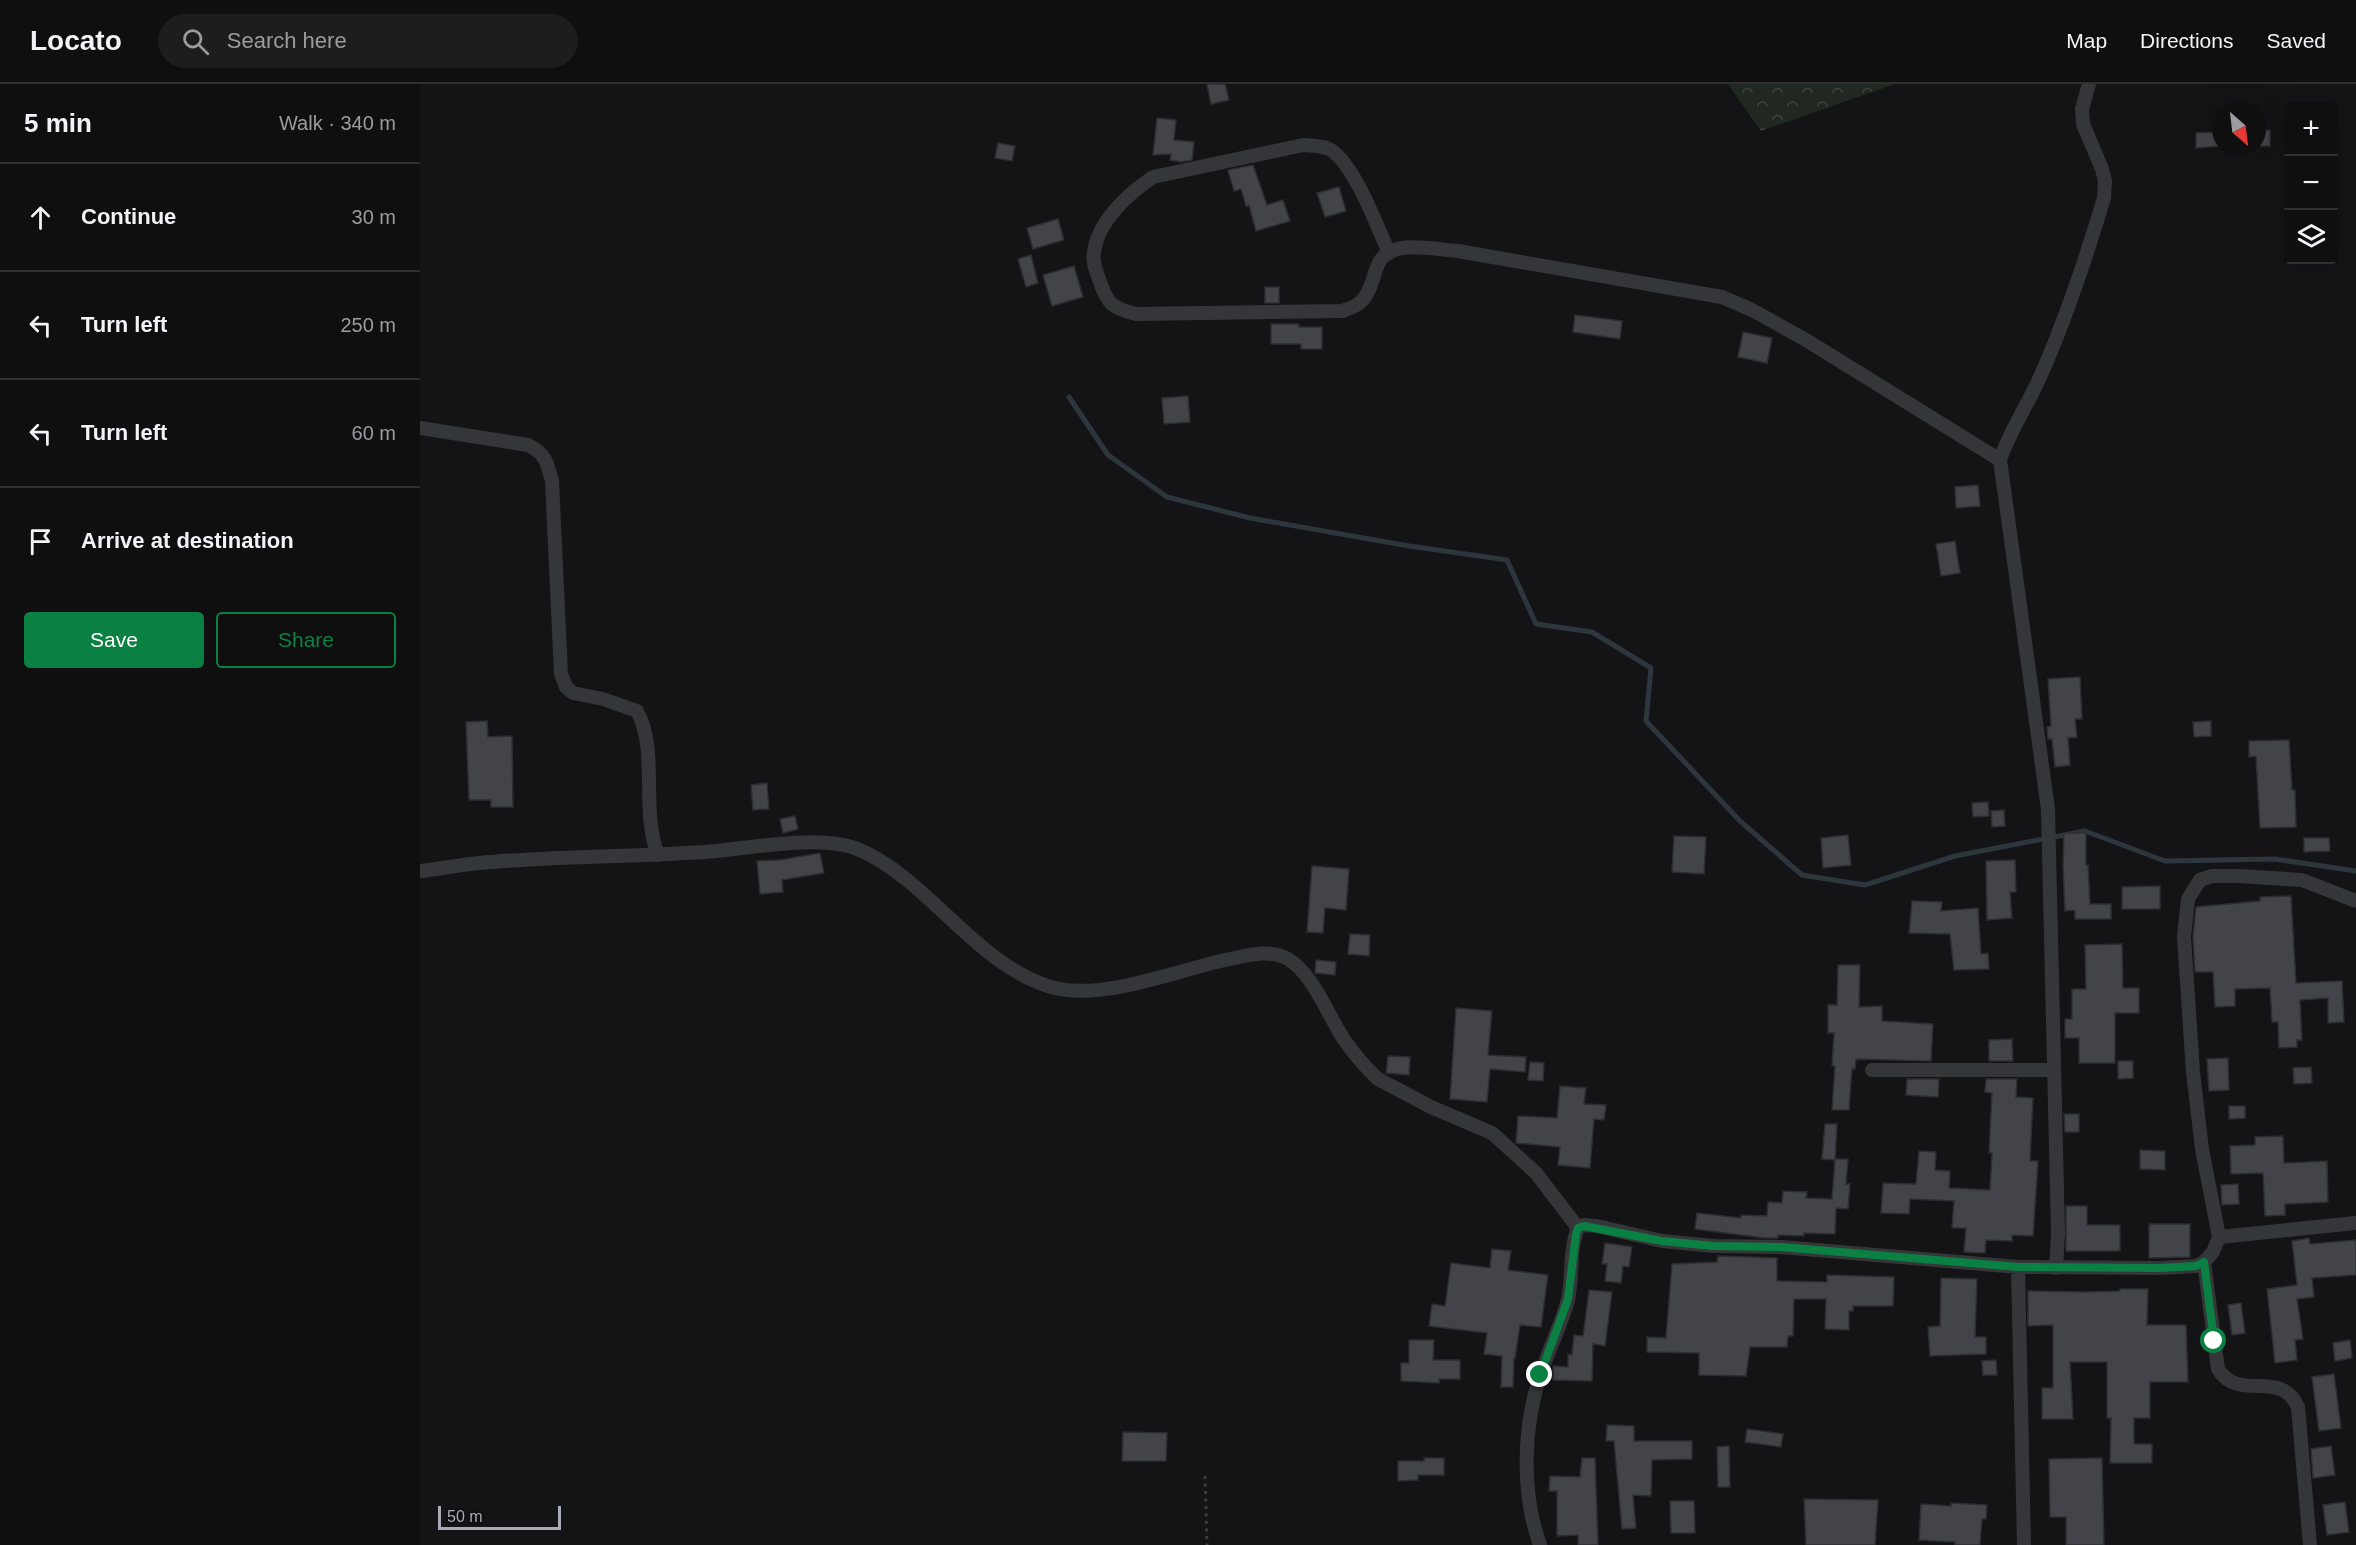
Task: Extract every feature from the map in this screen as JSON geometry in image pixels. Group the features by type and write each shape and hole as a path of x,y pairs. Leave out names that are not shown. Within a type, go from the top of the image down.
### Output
{"street":[{"path":"2056,1268 2058,1233 2048,808 2000,460 2006,443 2042,375 2066,314 2104,198 2105,181 2102,169 2083,124 2082,109 2089,84"},
{"path":"1389,253 1366,201 1340,160 1331,150 1303,145 1153,177 1139,186 1113,212 1102,227 1094,252 1094,267 1111,304 1117,309 1136,314 1342,311 1356,306 1365,297 1376,265 1389,253 1401,248 1458,251 1722,297 1752,310 1806,340 2000,460"},
{"path":"420,428 528,445 540,451 547,462 552,481 561,674 566,687 573,693 603,699 637,711 643,722 647,745 649,819 658,855"},
{"path":"420,871 480,863 658,855 788,844 832,844 860,850 895,872 1005,966 1054,988 1077,991 1107,989 1205,964 1271,953 1287,958 1297,966 1343,1037 1371,1072 1394,1088 1431,1107 1492,1133 1536,1173 1578,1228"},
{"path":"1578,1228 1597,1226 1662,1241 1714,1246 1781,1247 2018,1267 2196,1266 2204,1262 2213,1252 2219,1237 2202,1149 2193,1072 2184,937 2188,898 2200,880 2212,876 2239,876 2302,880 2356,901"},
{"path":"1872,1070 2054,1070"},
{"path":"2219,1237 2356,1223"},
{"path":"1540,1545 1531,1512 1527,1484 1529,1430 1534,1393 1568,1299 1573,1243 1578,1228"},
{"path":"2204,1262 2218,1369 2223,1378 2232,1383 2252,1387 2283,1389 2290,1393 2298,1407 2310,1545"},
{"path":"2018,1267 2024,1545"}],"path":[{"path":"1205,1476 1207,1545"}],"green space":[{"path":"1728,84 1895,84 1761,131"}],"building":[{"path":"1207,84 1225,84 1229,100 1211,104"},
{"path":"1157,118 1176,120 1174,140 1194,142 1192,160 1181,162 1170,160 1171,154 1153,155"},
{"path":"2266,130 2270,130 2270,146 2266,146"},
{"path":"2212,132 2212,147 2196,148 2196,133"},
{"path":"998,143 1015,146 1012,161 995,158"},
{"path":"1253,165 1267,205 1283,200 1290,221 1256,231 1249,205 1246,206 1241,189 1234,191 1228,170"},
{"path":"1339,187 1346,211 1325,217 1317,193"},
{"path":"1058,219 1064,240 1033,249 1027,228"},
{"path":"1031,255 1038,283 1026,287 1018,259"},
{"path":"1074,266 1083,297 1052,306 1043,275"},
{"path":"1265,287 1279,287 1279,303 1265,303"},
{"path":"1575,315 1622,321 1620,339 1573,332"},
{"path":"1271,324 1322,327 1322,349 1301,349 1301,344 1271,344"},
{"path":"1743,332 1772,338 1767,363 1738,357"},
{"path":"1188,396 1190,422 1164,424 1162,398"},
{"path":"1978,485 1980,506 1956,508 1955,487"},
{"path":"1955,541 1960,573 1941,576 1936,544"},
{"path":"2080,677 2082,719 2075,719 2077,737 2068,738 2070,765 2055,767 2052,739 2048,739 2047,727 2051,726 2048,679"},
{"path":"487,721 488,737 512,736 513,807 491,807 491,800 469,800 466,722"},
{"path":"2211,721 2211,736 2194,737 2193,722"},
{"path":"2289,740 2292,790 2295,790 2296,827 2260,828 2256,756 2249,757 2249,741"},
{"path":"767,783 769,809 753,810 751,785"},
{"path":"1988,802 1989,816 1973,817 1972,803"},
{"path":"2004,810 2005,826 1992,827 1991,811"},
{"path":"795,816 798,829 783,833 780,819"},
{"path":"2064,833 2086,833 2090,904 2111,904 2111,919 2075,919 2075,910 2065,911"},
{"path":"1848,835 1851,865 1823,868 1821,838"},
{"path":"1674,836 1706,837 1704,874 1672,872"},
{"path":"2304,838 2329,838 2330,851 2304,852"},
{"path":"820,853 824,873 782,880 783,892 760,894 757,861 780,860"},
{"path":"2015,860 2016,892 2010,892 2012,918 1987,920 1986,861"},
{"path":"1312,866 1349,869 1346,910 1325,908 1323,933 1307,932"},
{"path":"2160,886 2160,909 2122,909 2122,887"},
{"path":"2291,896 2296,983 2342,981 2344,1022 2328,1023 2328,998 2300,1000 2302,1040 2297,1040 2297,1047 2279,1048 2278,1022 2272,1022 2270,988 2235,989 2235,1006 2215,1007 2213,972 2195,972 2193,937 2196,907 2260,901 2260,897"},
{"path":"1912,901 1942,902 1941,911 1978,908 1981,954 1988,953 1989,969 1954,970 1950,934 1909,933"},
{"path":"1350,934 1370,935 1369,956 1348,954"},
{"path":"2122,944 2123,988 2139,988 2139,1013 2115,1013 2115,1063 2079,1063 2079,1038 2065,1038 2065,1019 2072,1019 2072,989 2086,989 2085,945"},
{"path":"1316,960 1336,962 1335,975 1315,973"},
{"path":"1838,965 1860,965 1859,1007 1882,1006 1882,1021 1933,1024 1931,1061 1856,1059 1855,1069 1852,1068 1849,1110 1832,1110 1835,1066 1832,1066 1834,1033 1828,1033 1828,1005 1837,1005"},
{"path":"1456,1008 1492,1011 1488,1055 1526,1057 1525,1072 1490,1069 1487,1102 1450,1099"},
{"path":"2012,1039 2013,1061 1989,1061 1989,1040"},
{"path":"1388,1056 1410,1057 1409,1075 1386,1073"},
{"path":"2228,1058 2229,1090 2209,1091 2207,1059"},
{"path":"2118,1061 2133,1061 2133,1078 2118,1079"},
{"path":"1530,1062 1544,1063 1543,1081 1528,1080"},
{"path":"2311,1067 2312,1083 2294,1084 2293,1068"},
{"path":"1907,1079 1939,1079 1938,1097 1906,1095"},
{"path":"1986,1079 2017,1079 2016,1097 2033,1098 2030,1161 2038,1161 2033,1236 2012,1235 2012,1241 1986,1240 1985,1253 1964,1252 1966,1228 1952,1228 1954,1201 1910,1199 1909,1214 1881,1213 1883,1183 1916,1184 1919,1151 1936,1152 1935,1170 1950,1171 1949,1188 1990,1190 1992,1093 1985,1092"},
{"path":"1560,1086 1586,1088 1584,1104 1606,1105 1604,1120 1594,1119 1590,1168 1558,1165 1560,1147 1516,1143 1518,1116 1557,1118"},
{"path":"2229,1106 2245,1106 2245,1118 2229,1119"},
{"path":"2064,1114 2079,1114 2079,1132 2065,1132"},
{"path":"1825,1124 1837,1124 1835,1160 1822,1159"},
{"path":"2283,1136 2284,1163 2327,1161 2328,1202 2285,1204 2285,1215 2265,1216 2263,1173 2231,1174 2230,1146 2255,1145 2255,1137"},
{"path":"2140,1150 2165,1151 2165,1170 2140,1169"},
{"path":"1835,1159 1848,1159 1846,1184 1850,1184 1848,1209 1836,1208 1835,1234 1804,1233 1804,1236 1778,1235 1778,1238 1764,1238 1695,1229 1697,1213 1741,1218 1741,1215 1767,1216 1768,1202 1782,1203 1783,1191 1807,1192 1806,1198 1832,1199"},
{"path":"2238,1184 2239,1204 2222,1205 2221,1185"},
{"path":"2066,1206 2087,1206 2087,1225 2120,1225 2120,1251 2066,1251"},
{"path":"2149,1224 2190,1224 2190,1257 2149,1258"},
{"path":"2309,1238 2310,1244 2356,1240 2356,1275 2312,1278 2314,1297 2297,1299 2303,1339 2295,1340 2297,1360 2275,1363 2267,1289 2297,1285 2292,1241"},
{"path":"1605,1243 1632,1247 1629,1267 1623,1266 1621,1283 1605,1281 1607,1264 1602,1264"},
{"path":"1492,1249 1511,1251 1508,1270 1548,1275 1541,1327 1520,1325 1514,1358 1513,1387 1501,1387 1502,1356 1484,1354 1487,1333 1429,1326 1432,1304 1445,1306 1451,1263 1490,1268"},
{"path":"1718,1256 1777,1258 1777,1281 1827,1282 1827,1275 1894,1277 1893,1306 1853,1306 1853,1311 1849,1311 1849,1330 1825,1329 1826,1299 1794,1299 1793,1336 1788,1336 1787,1347 1750,1347 1746,1376 1699,1375 1699,1353 1647,1352 1647,1337 1666,1338 1672,1264 1717,1262"},
{"path":"1941,1278 1977,1279 1975,1337 1986,1337 1986,1354 1930,1356 1928,1327 1940,1326"},
{"path":"2120,1289 2148,1289 2147,1325 2186,1325 2188,1382 2150,1382 2150,1418 2134,1418 2134,1444 2152,1444 2152,1463 2110,1463 2111,1418 2107,1418 2107,1362 2070,1362 2073,1419 2042,1419 2042,1388 2053,1388 2053,1325 2028,1326 2028,1291 2087,1292 2120,1291"},
{"path":"1589,1290 1612,1292 1605,1346 1593,1344 1592,1381 1553,1380 1553,1366 1568,1367 1568,1354 1572,1355 1574,1335 1583,1336"},
{"path":"2241,1303 2245,1333 2232,1335 2228,1305"},
{"path":"1409,1340 1434,1340 1433,1360 1460,1360 1460,1379 1439,1379 1439,1383 1401,1381 1401,1363 1409,1363"},
{"path":"2350,1340 2352,1358 2335,1361 2333,1343"},
{"path":"1996,1360 1997,1375 1983,1375 1982,1361"},
{"path":"2334,1374 2341,1428 2319,1431 2312,1377"},
{"path":"1607,1425 1634,1426 1634,1441 1692,1441 1692,1459 1652,1460 1651,1496 1633,1495 1636,1528 1622,1529 1614,1441 1606,1441"},
{"path":"1747,1429 1783,1434 1781,1447 1745,1442"},
{"path":"1123,1432 1167,1433 1166,1461 1122,1461"},
{"path":"1729,1446 1730,1487 1718,1487 1717,1447"},
{"path":"2331,1446 2335,1475 2313,1478 2311,1449"},
{"path":"1424,1458 1444,1458 1444,1475 1418,1475 1418,1480 1398,1481 1398,1461 1424,1461"},
{"path":"1582,1458 1595,1458 1598,1545 1578,1545 1578,1535 1557,1536 1557,1491 1549,1491 1550,1476 1580,1477"},
{"path":"2102,1458 2104,1545 2066,1545 2066,1517 2050,1517 2049,1459"},
{"path":"1804,1499 1878,1500 1875,1545 1806,1545"},
{"path":"1670,1501 1694,1501 1695,1533 1671,1533"},
{"path":"2345,1502 2349,1532 2327,1535 2323,1505"},
{"path":"1951,1503 1987,1505 1986,1519 1982,1519 1980,1545 1955,1545 1955,1542 1919,1540 1921,1504 1951,1506"}],"waterway":[{"path":"1069,397 1108,455 1167,497 1250,518 1409,546 1507,560 1536,624 1592,632 1651,668 1646,721 1740,821 1802,875 1865,885 1955,856 2085,831 2165,861 2275,859 2356,871"}],"route":[{"path":"1540,1375 1568,1299 1573,1243 1578,1228 1584,1226 1597,1226 1662,1241 1714,1246 1781,1247 2018,1267 2159,1268 2196,1266 2204,1262 2214,1341"}]}
